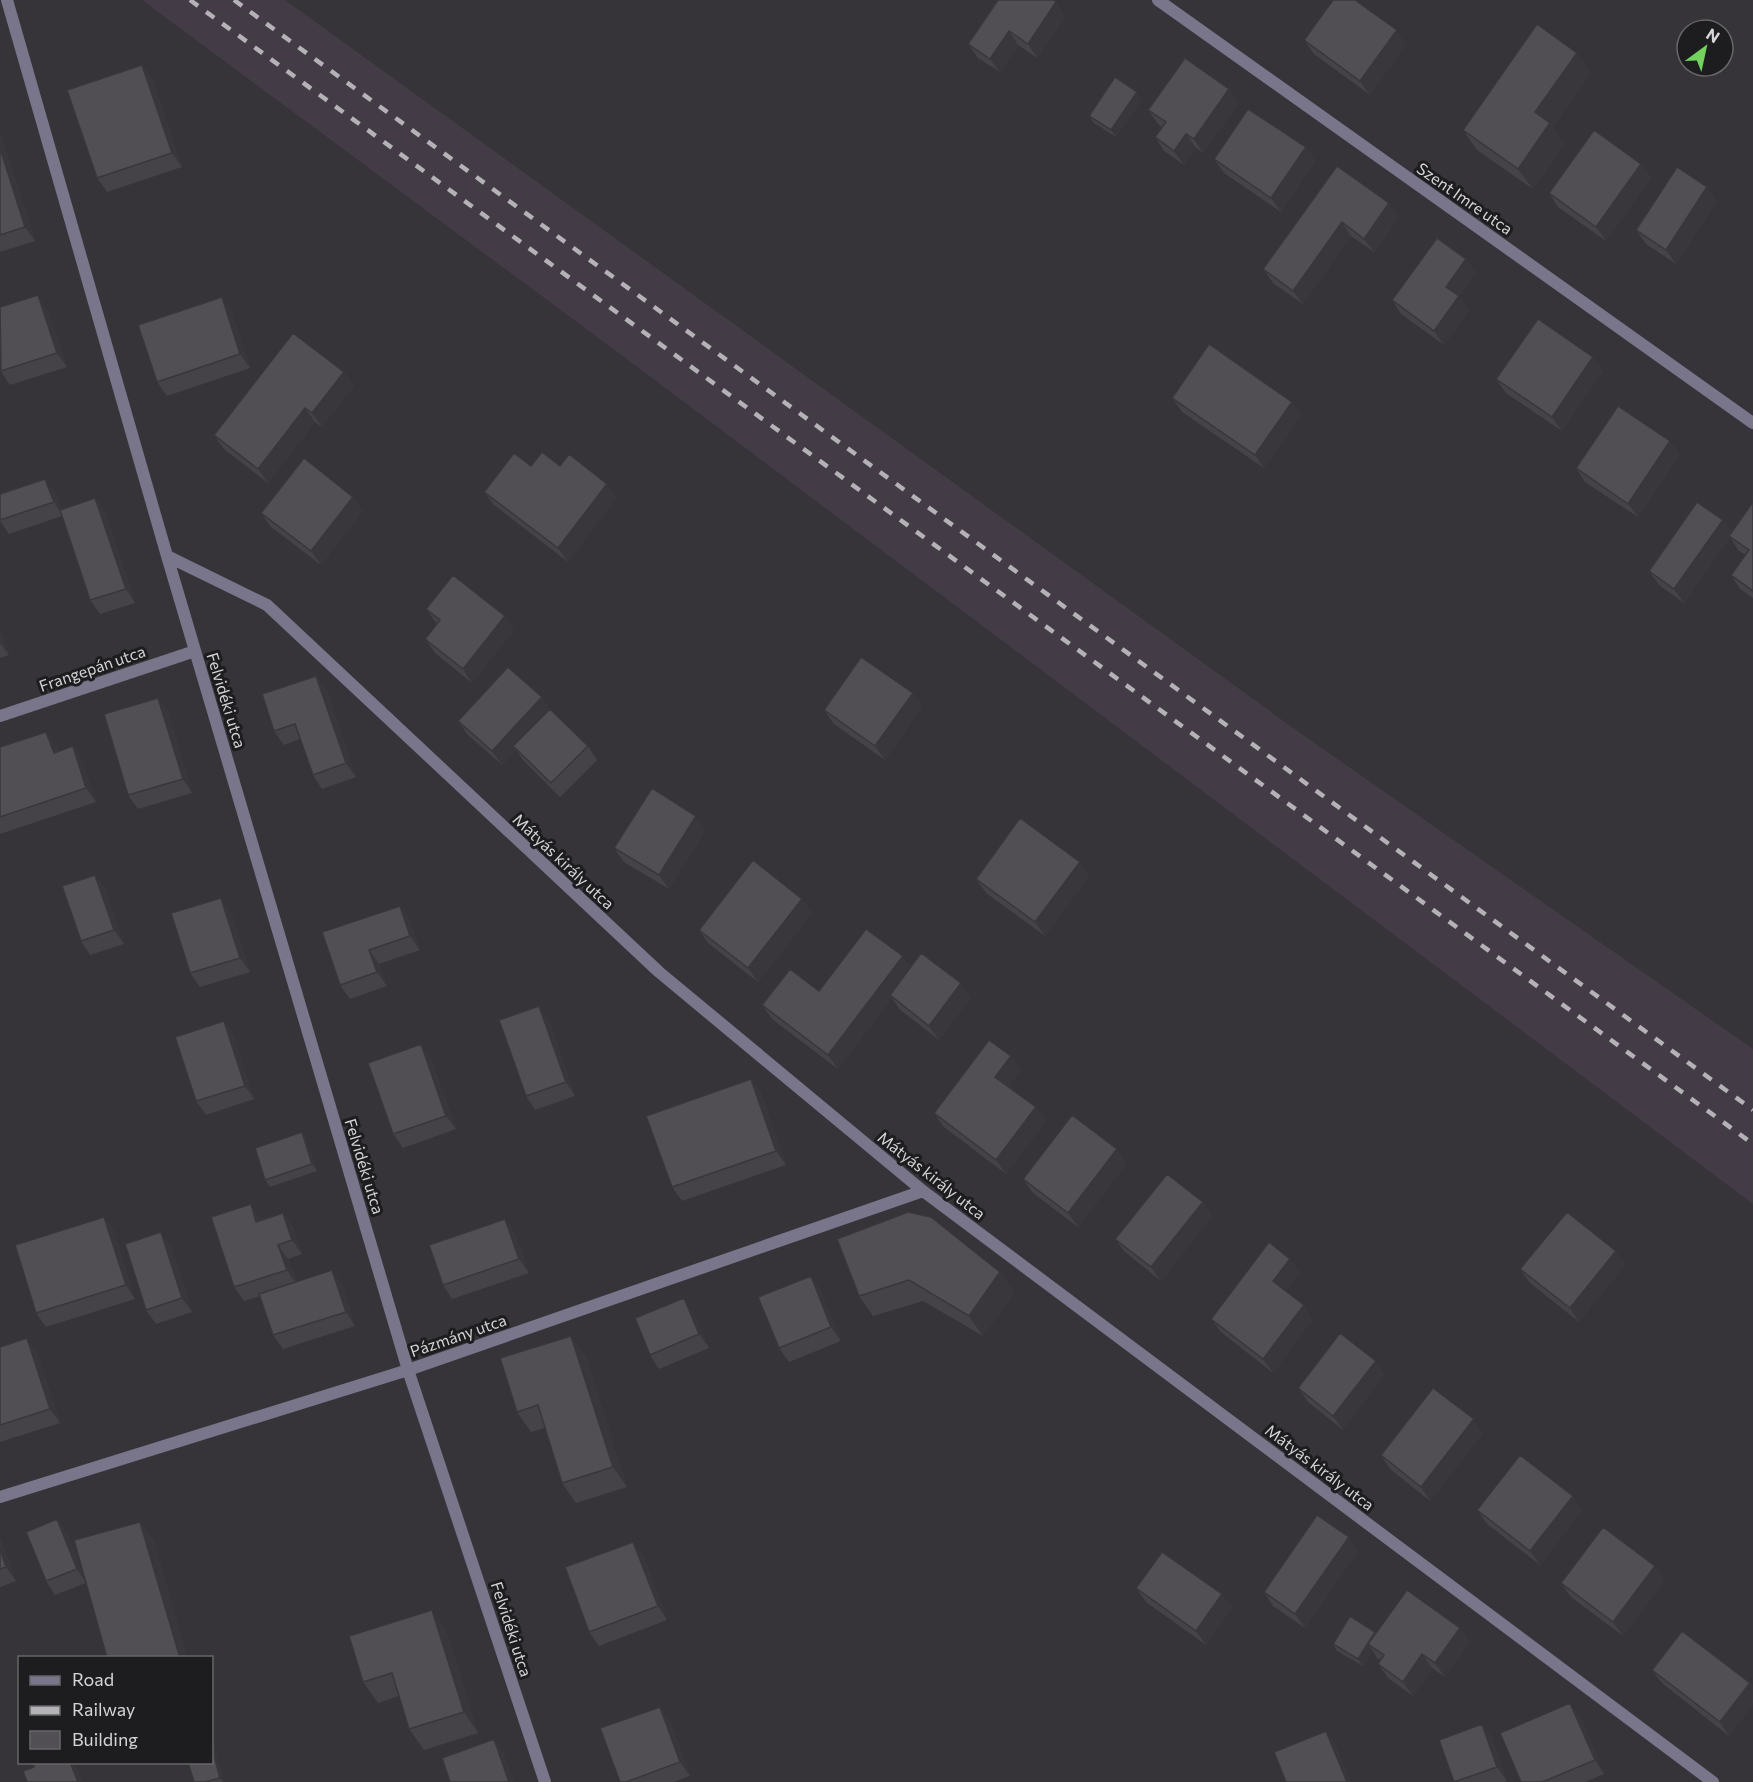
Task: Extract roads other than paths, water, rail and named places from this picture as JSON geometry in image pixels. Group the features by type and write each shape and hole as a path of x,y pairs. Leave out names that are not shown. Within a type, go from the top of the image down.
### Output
{"street":[{"name":"Felvidéki utca","path":"7,0 167,556 408,1370 545,1782"},
{"name":"Szent Imre utca","path":"1158,0 1753,423"},
{"name":"Mátyás király utca","path":"167,556 267,605 659,972 922,1191 1713,1782"},
{"name":"Frangepán utca","path":"0,716 195,651"},
{"name":"Pázmány utca","path":"0,1497 408,1370 922,1191"}],"railway":[{"path":"190,0 1753,1144"},
{"path":"234,0 1753,1110"}]}
